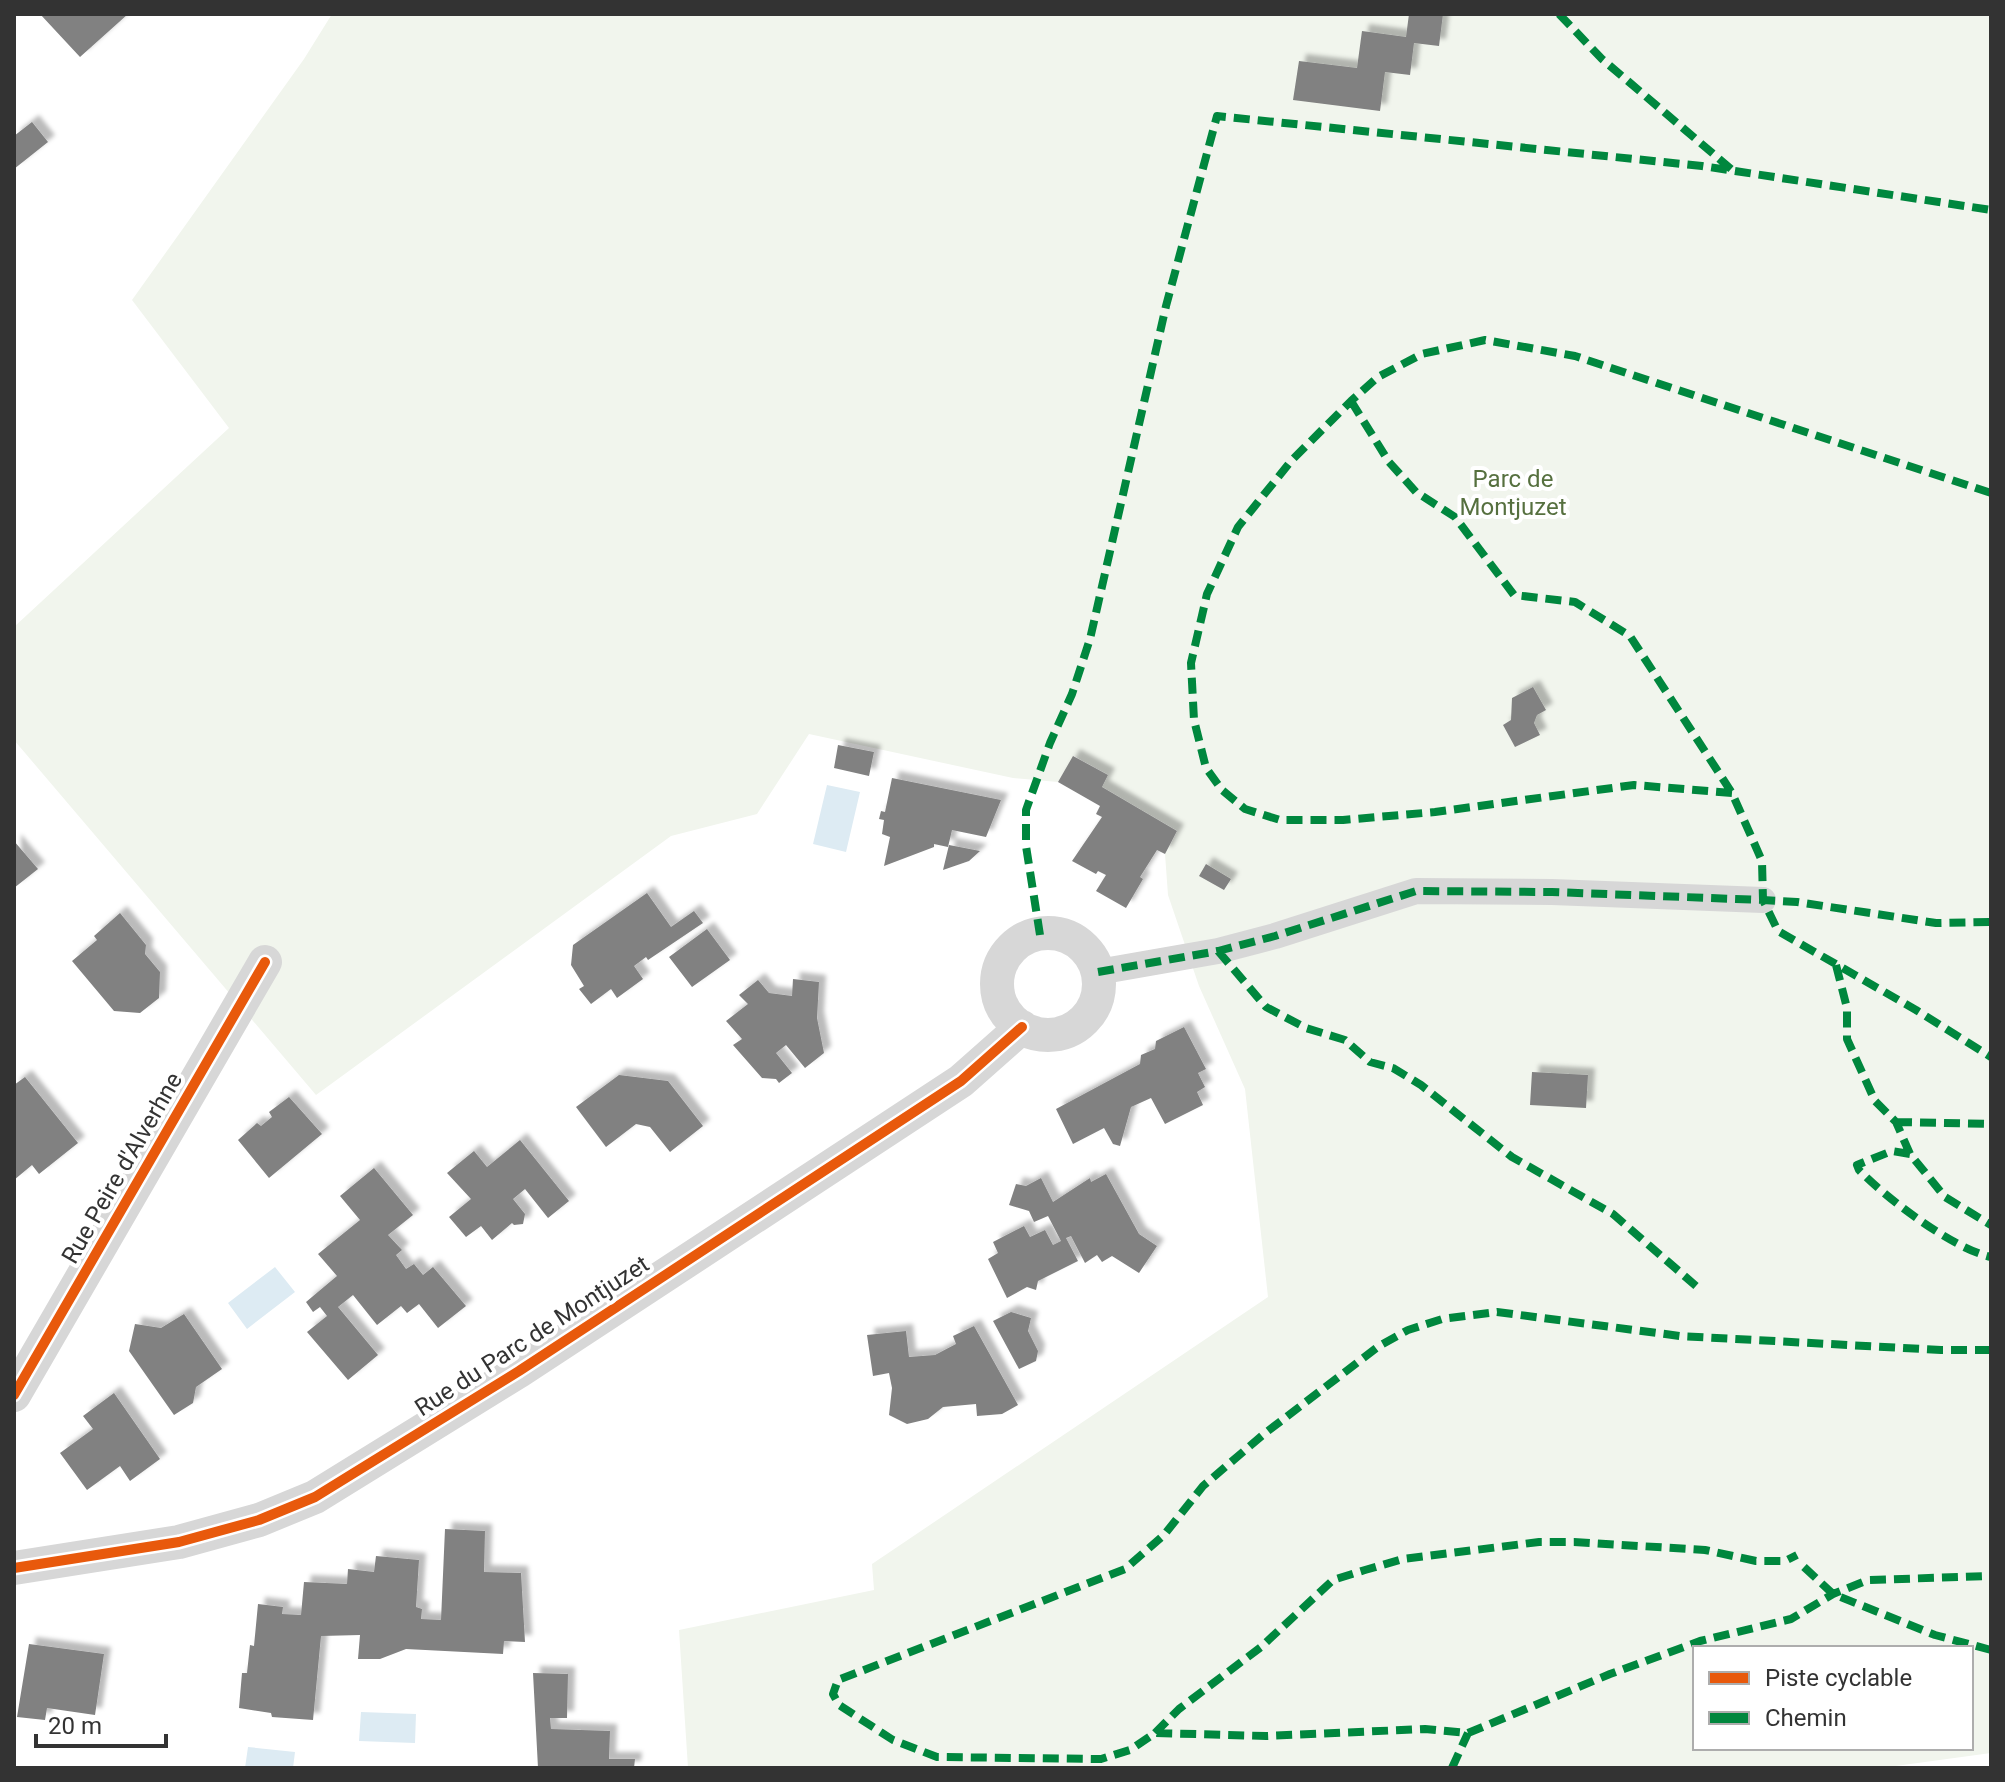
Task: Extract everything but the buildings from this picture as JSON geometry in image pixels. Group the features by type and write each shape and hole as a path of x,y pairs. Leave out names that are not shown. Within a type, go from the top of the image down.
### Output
{"street":[{"path":"1098,972 1232,948 1416,891 1552,892 1763,900"},
{"path":"1055,934 1074,940 1089,954 1098,972 1099,990 1095,1005 1085,1020 1072,1030 1056,1035 1033,1034 1014,1023 1001,1005 996,983 1002,962 1016,945 1034,935 1055,934"},
{"name":"Rue Peire d'Alverhne","path":"14,1395 265,962"},
{"name":"Rue du Parc de Montjuzet","path":"14,1568 179,1542 259,1520 315,1497 519,1371 961,1081 1022,1027"}],"green space":[{"name":"Parc de Montjuzet","path":"332,14 1991,14 1991,1753 1881,1768 688,1768 679,1630 874,1590 872,1564 1268,1297 1245,1089 1199,986 1168,895 1165,854 1177,831 1102,787 1108,775 1074,756 1058,782 1013,778 809,734 757,814 671,836 316,1095 14,740 14,627 229,428 132,300 304,59"}],"shaded area":[{"path":"827,785 860,792 846,852 813,844"},
{"path":"275,1267 295,1292 247,1329 228,1303"},
{"path":"361,1712 416,1714 415,1743 359,1741"},
{"path":"248,1747 295,1752 293,1768 245,1768"}],"marked path":[{"path":"1559,14 1602,59 1731,169"},
{"path":"1040,935 1026,846 1026,810 1072,694 1090,639 1166,306 1217,116 1702,166 1991,210"},
{"path":"1732,793 1634,785 1435,812 1343,820 1280,820 1245,809 1222,790 1206,768 1194,720 1191,663 1207,594 1238,527 1291,461 1351,401 1378,377 1422,354 1485,340 1575,356 1991,493"},
{"path":"1351,401 1389,462 1416,492 1455,517 1514,595 1575,602 1630,636 1732,793 1762,861 1763,900 1778,931 1991,1057"},
{"path":"1098,972 1218,951 1416,891 1552,892 1763,900 1797,902 1936,923 1991,922"},
{"path":"1218,951 1266,1007 1306,1028 1345,1040 1370,1062 1393,1068 1421,1085 1512,1157 1613,1214 1696,1286"},
{"path":"1836,965 1847,1008 1847,1039 1875,1101 1896,1122 1910,1154 1945,1197 1991,1225"},
{"path":"1896,1122 1991,1124"},
{"path":"1910,1154 1892,1151 1857,1165 1871,1181 1921,1221 1958,1244 1991,1257"},
{"path":"1991,1350 1680,1336 1497,1312 1442,1319 1408,1330 1379,1346 1264,1434 1203,1486 1164,1535 1125,1569 838,1680 833,1694 839,1705 893,1740 937,1757 1101,1759 1130,1750 1155,1733 1266,1736 1425,1729 1468,1733 1610,1674 1700,1641 1791,1619 1833,1594 1868,1580 1991,1576"},
{"path":"1155,1733 1179,1709 1261,1647 1333,1580 1403,1559 1539,1542 1705,1550 1756,1561 1785,1561 1797,1555"},
{"path":"1804,1567 1833,1594 1935,1635 1991,1650"},
{"path":"1452,1768 1468,1733"}],"cycle path":[{"path":"14,1395 265,962"},
{"path":"14,1568 179,1542 259,1520 315,1497 519,1371 961,1081 1022,1027"}]}
